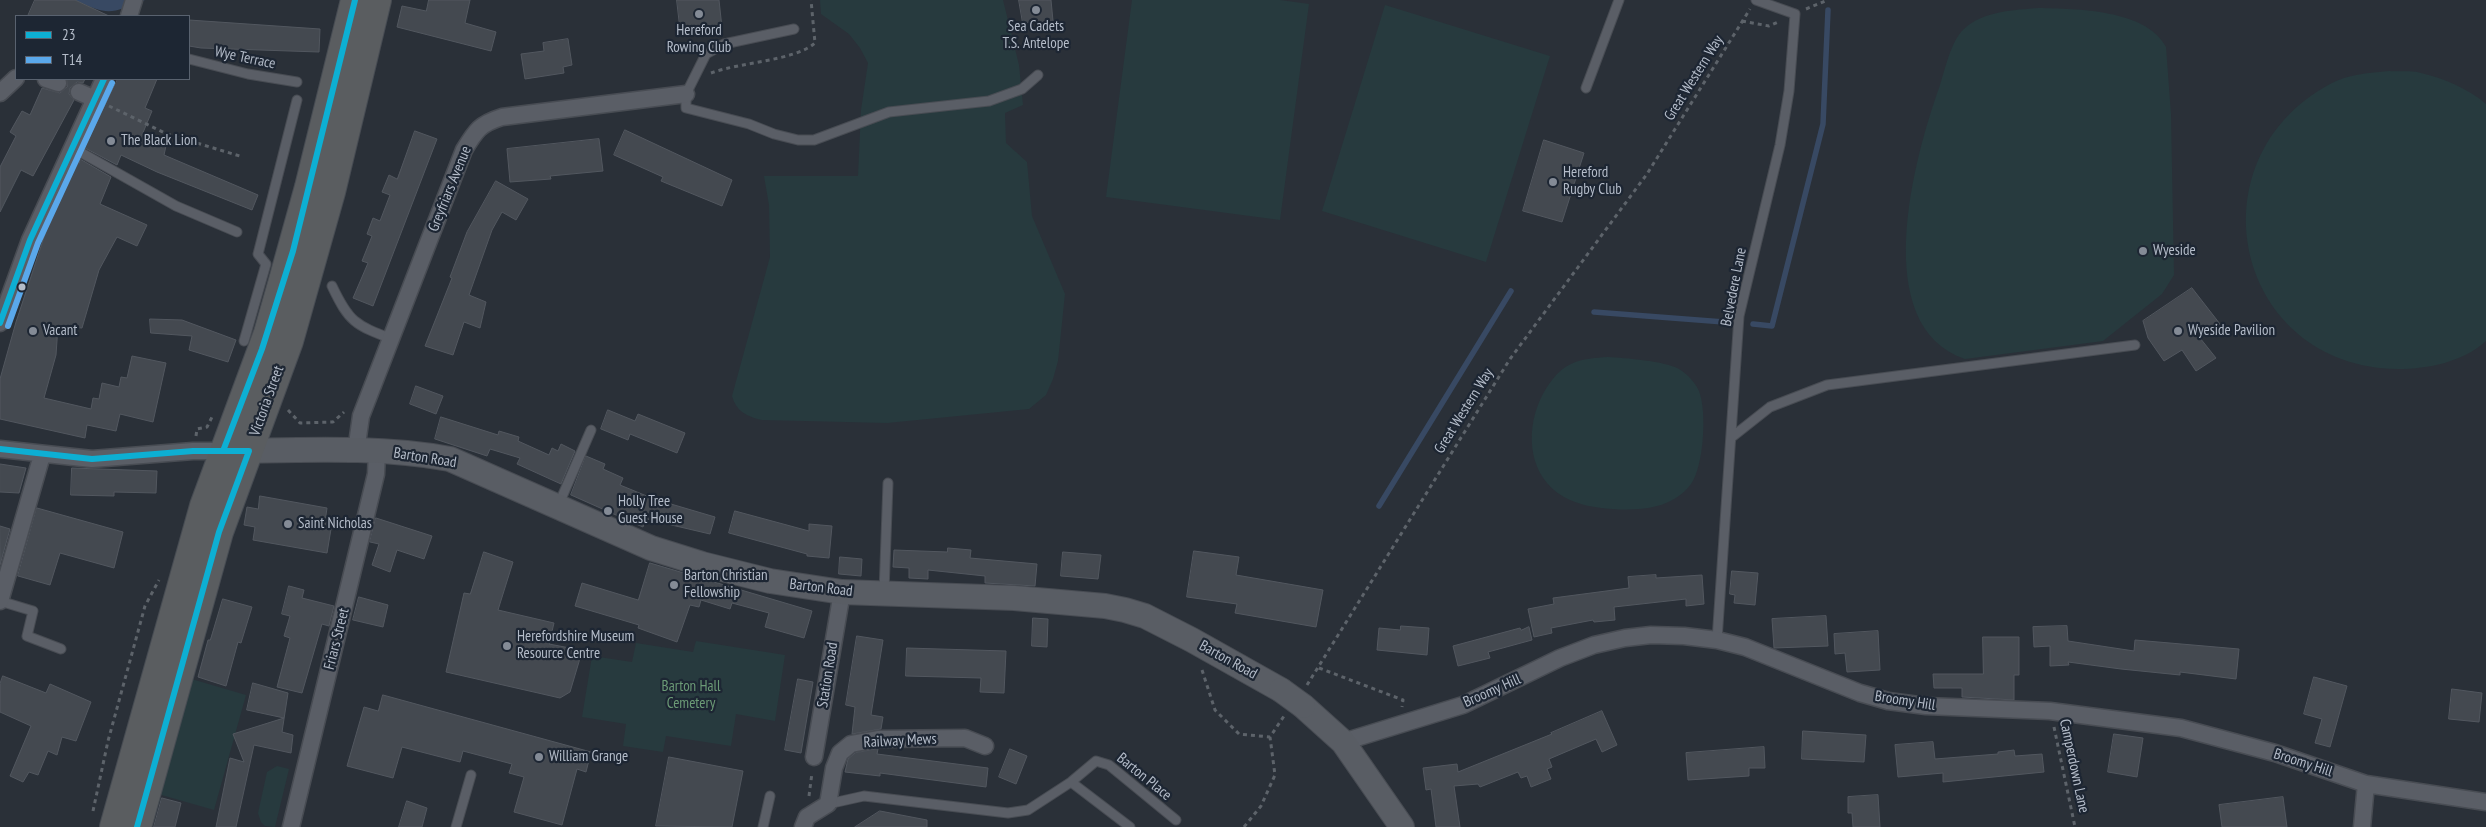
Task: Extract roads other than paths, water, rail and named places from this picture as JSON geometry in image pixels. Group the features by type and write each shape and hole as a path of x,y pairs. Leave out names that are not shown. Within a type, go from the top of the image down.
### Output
{"highway":[{"name":"Victoria Street","path":"103,823 204,506 236,451 289,341 320,189 355,0"},
{"name":"Victoria Street","path":"320,189 377,0"},
{"name":"Victoria Street","path":"137,827 219,532 236,451"}],"street":[{"path":"0,93 15,79"},
{"path":"0,323 30,240 104,80"},
{"path":"79,92 95,99"},
{"name":"Greyfriars Avenue","path":"367,451 360,416 392,339 464,150 473,134 483,123 502,117 686,94"},
{"path":"0,449 92,459 194,451 236,451"},
{"name":"Barton Road","path":"236,451 367,451 427,455 450,459 651,548 702,564 770,581 842,592 1014,598 1105,606 1145,616 1192,640 1293,700 1343,742 1402,827"},
{"name":"Friars Street","path":"291,827 376,474 367,451"},
{"path":"0,601 42,455"},
{"name":"Station Road","path":"814,757 842,592"},
{"name":"Broomy Hill","path":"1343,742 1486,696 1560,658 1594,645 1624,638 1651,635 1717,640 1782,660 1860,693 1888,701 1926,706 2050,711 2181,728 2275,752 2366,784 2486,802"},
{"name":"Railway Mews","path":"828,804 834,768 840,753 852,744 878,739 965,738 985,746"},
{"path":"2362,827 2366,784"},
{"path":"805,822 828,804"}],"lane":[{"path":"1586,88 1619,0"},
{"name":"Belvedere Lane","path":"1717,640 1739,316 1780,145 1789,91 1795,14 1756,0"},
{"path":"794,29 724,44 706,54 686,94 686,108 749,124 774,134 798,140 814,140 889,112 990,101 1022,89 1038,75"},
{"name":"Wye Terrace","path":"190,59 248,74 297,82"},
{"path":"244,341 266,264 258,254 297,100"},
{"path":"73,148 160,198 237,232"},
{"path":"332,286 345,313 365,329 392,339"},
{"path":"1732,437 1770,407 1827,385 2135,345"},
{"path":"558,506 590,430"},
{"path":"884,594 888,483"},
{"path":"0,601 33,611 27,636 61,649"},
{"name":"Barton Place","path":"828,804 864,796 1008,813 1028,810 1071,782 1091,764 1102,762 1109,765 1176,820"},
{"path":"456,827 471,774"},
{"path":"1071,782 1130,827"},
{"path":"763,827 770,796"}],"water":[{"path":"75,0 145,0 124,8 103,11"}],"waterway":[{"path":"1753,324 1772,326 1823,124 1828,10"},
{"path":"1379,506 1511,291"},
{"path":"1594,312 1724,322"}],"place":[{"name":"Sea Cadets T.S. Antelope","path":"1036,10"},
{"name":"Hereford Rowing Club","path":"699,14"},
{"name":"The Black Lion","path":"111,141"},
{"name":"Hereford Rugby Club","path":"1553,182"},
{"name":"Wyeside","path":"2143,251"},
{"name":"Vacant","path":"33,331"},
{"name":"Wyeside Pavilion","path":"2178,331"},
{"name":"Holly Tree Guest House","path":"608,511"},
{"name":"Saint Nicholas","path":"288,524"},
{"name":"Barton Christian Fellowship","path":"674,585"},
{"name":"Herefordshire Museum Resource Centre","path":"507,646"},
{"name":"William Grange","path":"539,757"}],"park label":[{"name":"Barton Hall Cemetery","path":"691,696"}]}
